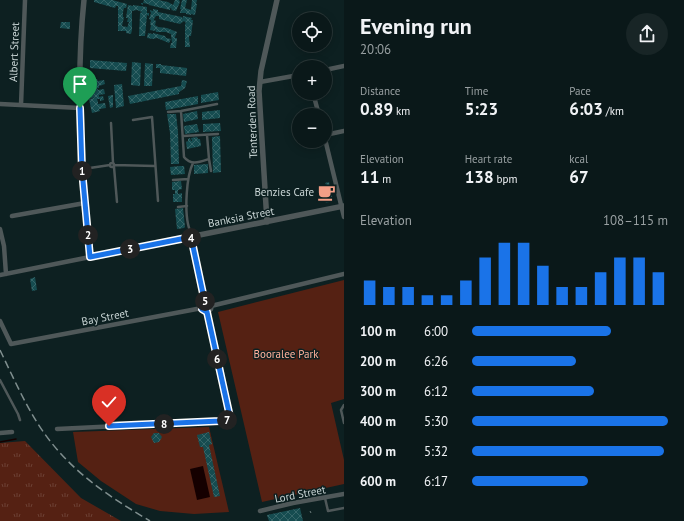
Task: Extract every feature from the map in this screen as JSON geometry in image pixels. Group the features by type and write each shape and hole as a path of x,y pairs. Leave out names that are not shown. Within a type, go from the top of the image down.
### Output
{"street":[{"name":"Albert Street","path":"21,105 24,0"},
{"path":"84,0 81,30 80,108 82,170 90,257"},
{"name":"Tenterden Road","path":"267,222 260,82 261,71 277,0"},
{"path":"332,69 344,66"},
{"path":"260,82 292,76"},
{"path":"0,104 80,108"},
{"path":"332,134 344,131"},
{"path":"327,148 343,207 344,217"},
{"path":"12,216 85,203"},
{"name":"Banksia Street","path":"0,275 343,207"},
{"path":"0,229 4,246 6,274"},
{"path":"57,429 220,421 227,420 230,417 207,312 202,308 205,303 191,237"},
{"path":"205,303 209,303 211,306 344,274"},
{"path":"207,312 210,310 211,306"},
{"name":"Bay Street","path":"0,321 11,344 202,308"},
{"path":"0,433 12,432"},
{"name":"Lord Street","path":"260,511 292,503 344,494"}],"lane":[{"path":"168,112 217,104"},
{"path":"181,111 184,157 187,161 193,163 209,159"},
{"path":"133,120 152,117 158,201"},
{"path":"111,123 117,202"},
{"path":"183,136 218,134"},
{"path":"207,135 211,171"},
{"path":"82,170 110,166 112,163 114,165 155,166"},
{"path":"191,237 191,231 188,225 187,206 188,179 193,163"},
{"path":"173,180 188,179"},
{"path":"178,207 187,206"},
{"path":"0,380 20,420"},
{"path":"344,405 341,410 344,423"},
{"path":"325,498 328,511 344,508"}],"green space":[{"name":"Booralee Park","path":"344,280 344,399 331,403 344,460 344,484 262,502 218,312"},
{"path":"209,427 229,512 194,514 160,511 136,504 101,481 78,462 73,432"},
{"path":"25,441 81,498 121,521 0,521 0,443"}],"shaded area":[{"path":"203,466 210,497 197,500 190,469"}],"building":[{"path":"94,0 112,0 127,4 123,12 124,17 122,26 127,28 129,22 127,22 128,18 126,18 128,5 147,7 147,13 149,13 149,16 147,15 145,36 139,36 140,13 142,12 137,10 132,11 131,34 126,33 126,31 118,31 118,6 115,8 94,2"},
{"path":"144,0 158,0 168,2 173,5 175,0 179,0 180,2 176,11 171,10 172,9 170,8 170,10 149,5 148,3 143,3"},
{"path":"182,0 187,0 185,8 191,10 192,0 197,0 195,15 180,13"},
{"path":"153,9 158,10 158,12 182,17 183,19 183,16 192,18 191,36 189,36 190,47 185,47 186,23 184,21 180,24 159,19 159,16 156,16 154,19 156,21 155,25 158,27 167,28 177,32 175,37 177,38 176,48 170,48 172,43 171,34 166,32 156,32 155,29 155,31 150,30 150,10 153,11"},
{"path":"61,22 70,22 70,29 60,28"},
{"path":"148,33 165,36 166,38 171,39 169,43 157,38 147,38"},
{"path":"90,60 127,63 126,71 90,68"},
{"path":"132,62 141,63 140,86 131,85"},
{"path":"145,63 153,64 152,86 144,86"},
{"path":"156,64 187,68 186,76 160,73 160,68 156,68"},
{"path":"97,79 98,81 104,80 105,84 97,88 98,90 104,89 105,94 99,95 99,97 91,98 89,90 91,89 90,80"},
{"path":"182,80 187,81 185,88 179,92 179,94 130,104 128,96 181,86"},
{"path":"122,84 124,106 116,108 114,85"},
{"path":"218,92 219,100 201,103 201,95"},
{"path":"113,95 113,107 110,108 108,96"},
{"path":"103,96 104,100 100,101 100,99 97,99 98,104 105,103 106,108 99,109 100,111 92,113 89,99"},
{"path":"198,96 198,104 166,110 165,102"},
{"path":"220,110 220,118 202,120 202,112"},
{"path":"197,111 198,119 184,122 183,114"},
{"path":"167,114 176,114 179,164 171,164 170,133"},
{"path":"220,123 221,131 203,132 203,124"},
{"path":"197,124 199,132 185,134 184,126"},
{"path":"220,136 221,172 213,173 212,137"},
{"path":"197,137 200,139 201,146 187,149 186,142 188,139 190,138 192,141 191,138"},
{"path":"208,164 208,173 194,174 194,165"},
{"path":"184,166 185,174 171,175 170,167"},
{"path":"181,181 182,189 178,190 178,194 182,193 182,202 173,202 173,194 175,194 175,190 172,190 172,182"},
{"name":"Benzies Cafe","path":"329,182 333,201 326,203 321,186 326,185 325,183"},
{"path":"183,208 185,227 177,229 175,209"},
{"path":"35,277 37,290 32,291 30,279"},
{"path":"209,432 212,444 209,445 220,496 214,497 203,447 200,447 197,435"},
{"path":"154,433 159,433 162,437 159,442 154,443 151,437"},
{"path":"300,508 303,521 269,521 267,515"}],"waterway":[{"path":"0,442 16,439"}],"railway":[{"path":"0,350 38,424 61,454 102,490 150,521"}],"place":[{"name":"Benzies Cafe","path":"327,192"}],"route":[{"path":"80,108 82,170 90,257 191,237 205,303 202,309 207,312 230,417 227,420 220,421 109,426"}]}
